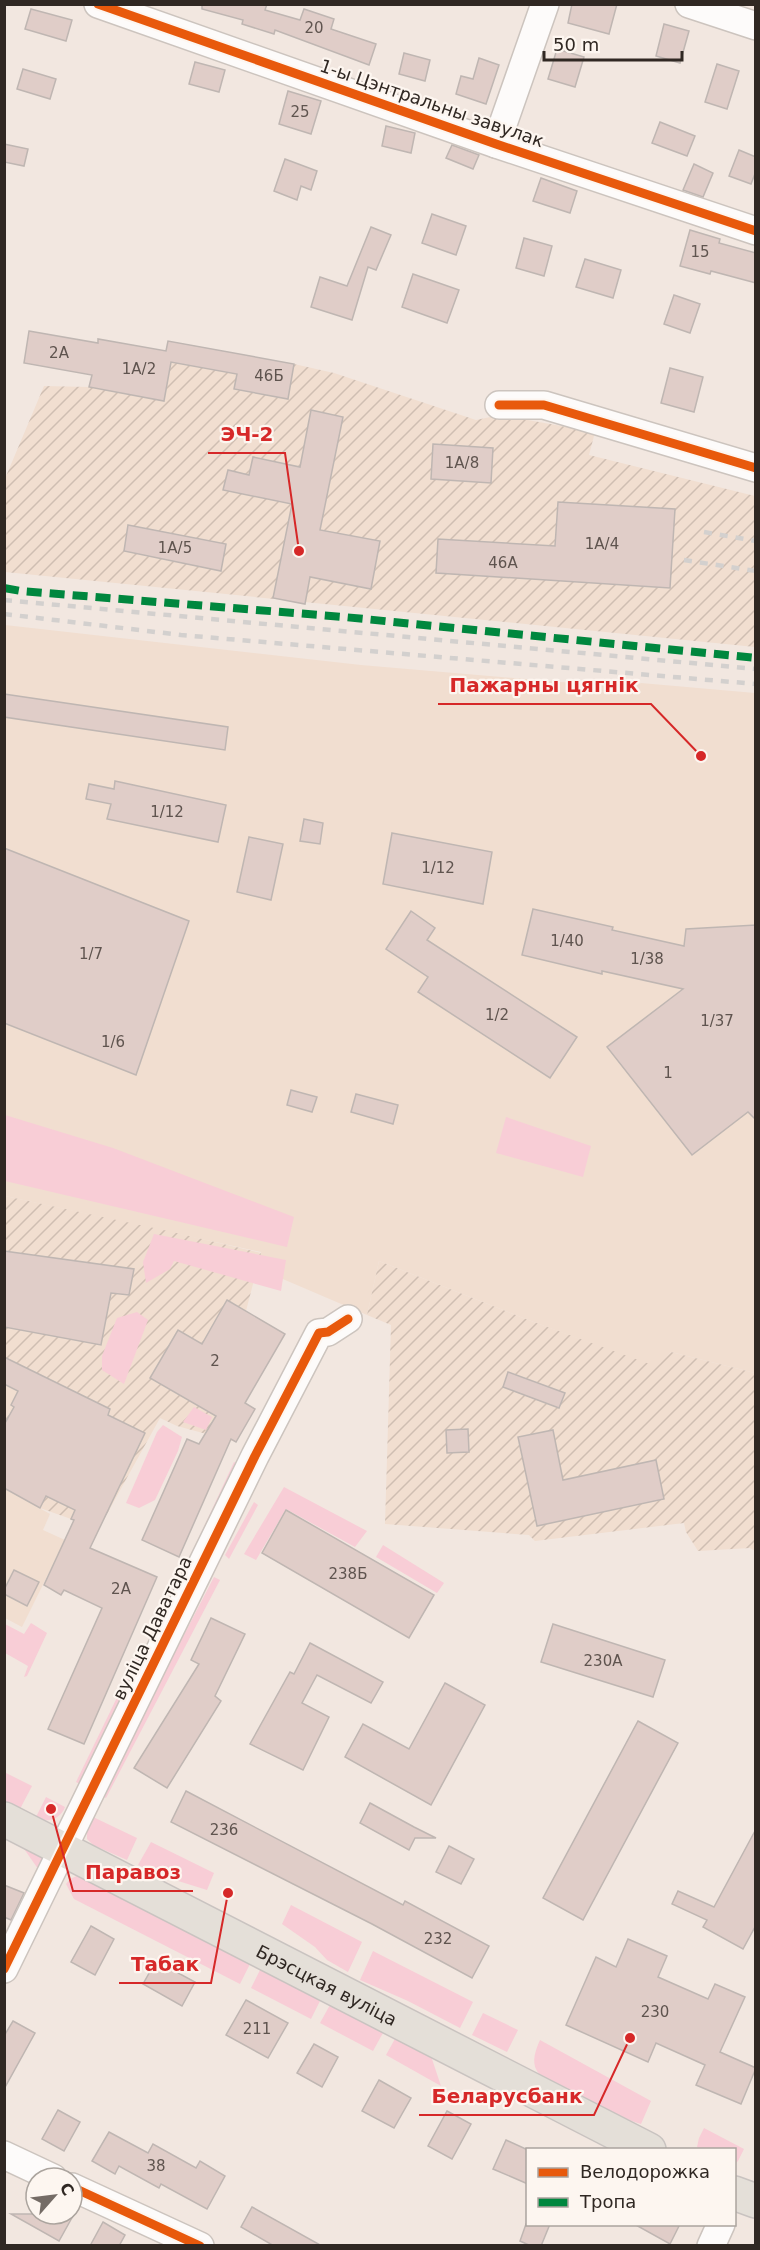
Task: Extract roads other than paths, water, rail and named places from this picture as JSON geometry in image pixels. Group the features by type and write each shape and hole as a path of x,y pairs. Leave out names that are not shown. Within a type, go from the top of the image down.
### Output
{"main road":[{"name":"Брэсцкая вуліца","path":"4,1819 645,2148"}],"street":[{"name":"1-ы Цэнтральны завулак","path":"99,4 496,144 756,231"},
{"path":"496,144 545,4"},
{"path":"689,4 756,26"},
{"path":"499,405 544,405 756,468"},
{"name":"вуліца Даватара","path":"4,1969 255,1456 319,1334 328,1332 348,1319"},
{"path":"4,2155 27,2166"},
{"path":"84,2193 200,2246"},
{"path":"711,2246 721,2226"}],"railway":[{"path":"704,532 756,541"},
{"path":"684,560 756,571"},
{"path":"4,600 756,669"},
{"path":"4,614 181,635 756,684"}],"place":[{"name":"ЭЧ-2","path":"299,551"},
{"name":"Пажарны цягнік","path":"701,756"},
{"name":"Паравоз","path":"51,1809"},
{"name":"Табак","path":"228,1893"},
{"name":"Беларусбанк","path":"630,2038"}]}
